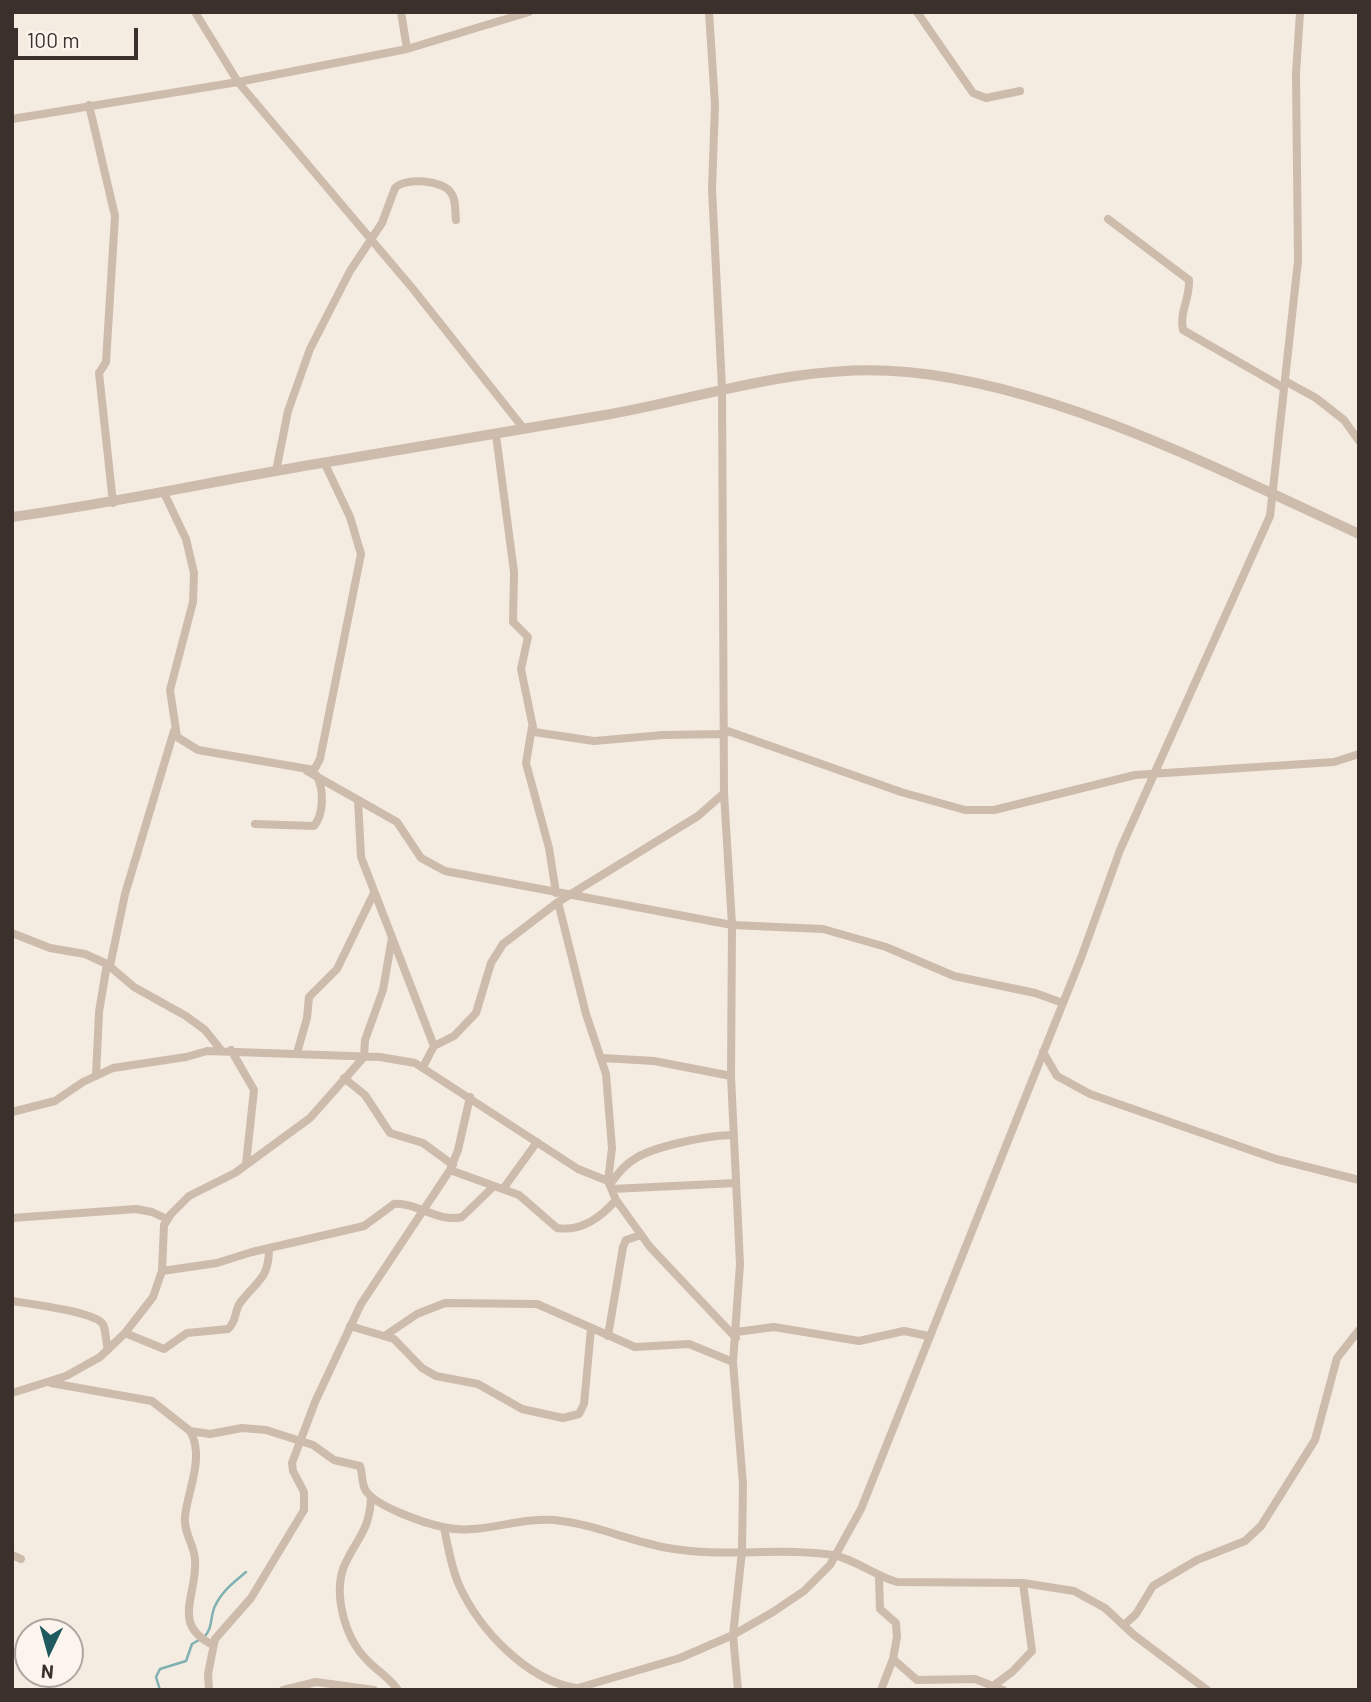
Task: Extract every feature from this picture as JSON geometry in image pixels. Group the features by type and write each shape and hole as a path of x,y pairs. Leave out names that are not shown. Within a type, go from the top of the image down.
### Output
{"street":[{"path":"195,12 238,82 370,242 413,289 524,429"},
{"path":"401,12 407,49"},
{"path":"12,119 238,82 407,49 528,12"},
{"path":"709,12 715,105 712,189 722,388 724,793 732,925 732,1076 740,1275 733,1363 743,1484 742,1551 733,1635 738,1690"},
{"path":"917,12 972,93 986,98 1020,91"},
{"path":"444,1528 458,1583 480,1621 527,1666 573,1689 597,1686 643,1667 680,1658 733,1635 804,1591 837,1556 861,1509 1153,773 1232,606 1270,516 1298,261 1296,74 1300,12"},
{"path":"89,105 115,216 106,362 99,373 113,503"},
{"path":"276,471 288,411 310,349 350,271 370,242 399,183 410,181 445,186 453,194 456,220"},
{"path":"1108,219 1189,280 1190,294 1180,316 1183,330 1285,385 1316,398 1344,420 1359,441"},
{"path":"12,517 113,503 324,462 638,409 770,378 858,370 905,371 966,381 1105,423 1359,534"},
{"path":"496,435 514,572 513,622 528,637 521,669 532,727 526,762 533,798 549,848 557,897 586,1014 606,1074 612,1141 610,1185 616,1200 641,1236 736,1335"},
{"path":"307,771 314,770 320,760 361,554 350,517 324,462"},
{"path":"96,1075 99,1012 108,965 125,894 174,731 175,707 170,690 193,602 194,573 186,539 164,493"},
{"path":"532,727 537,734 594,741 725,732 901,792 975,811 994,810 1125,777 1334,762 1359,754"},
{"path":"174,731 182,743 198,750 307,771 317,776 397,822 416,853 435,867 557,897 570,894 698,816 724,793"},
{"path":"255,824 314,826 320,817 322,790 317,776"},
{"path":"358,800 358,846 434,1046"},
{"path":"297,1053 307,1018 309,997 337,969 374,893"},
{"path":"570,894 732,925 818,929 853,936 954,975 1035,993 1063,1003"},
{"path":"424,1067 434,1046 454,1036 476,1013 491,963 503,944 557,897"},
{"path":"12,933 50,948 85,954 108,965 134,987 186,1016 205,1030 221,1050"},
{"path":"12,1393 51,1383 92,1363 125,1333 153,1297 162,1271 167,1219 189,1196 246,1164 310,1118 364,1057 365,1040 383,990 392,938"},
{"path":"12,1112 55,1101 96,1075 132,1063 221,1050 406,1061 424,1067 578,1169 610,1185 736,1183"},
{"path":"231,1050 254,1090 246,1164"},
{"path":"1043,1052 1057,1076"},
{"path":"602,1058 653,1061 732,1076"},
{"path":"1033,1079 1043,1074 1057,1076 1074,1087 1145,1115 1276,1158 1359,1180"},
{"path":"344,1078 370,1100 390,1133 423,1143 451,1167 503,1189 540,1210 551,1225 565,1229 596,1220 616,1200"},
{"path":"209,1690 208,1674 217,1635 251,1598 304,1510 304,1492 292,1463 350,1326 371,1287 451,1167 470,1097"},
{"path":"610,1185 625,1166 649,1151 706,1136 734,1135"},
{"path":"503,1189 537,1142"},
{"path":"162,1271 217,1263 364,1226 394,1204 407,1205 421,1212 452,1219 462,1217 494,1186"},
{"path":"12,1218 136,1209 167,1219"},
{"path":"608,1336 623,1247 626,1240 641,1236"},
{"path":"125,1333 164,1349 187,1333 228,1329 234,1322 240,1303 268,1269 269,1248"},
{"path":"12,1301 66,1310 100,1321 104,1326 108,1349"},
{"path":"386,1335 417,1314 456,1302 537,1304 591,1329 643,1348 697,1346 733,1363"},
{"path":"350,1326 386,1335 400,1343 422,1368 436,1376 478,1384 522,1409 569,1418 579,1414 584,1404 591,1329"},
{"path":"736,1335 774,1327 859,1341 904,1331 928,1336"},
{"path":"1124,1625 1136,1614 1153,1586 1196,1560 1245,1541 1261,1526 1315,1440 1337,1358 1359,1330"},
{"path":"51,1383 152,1401 190,1431 196,1445 185,1524 195,1562 188,1618 196,1635 213,1645"},
{"path":"190,1431 209,1434 256,1428 313,1445 334,1460 360,1466 363,1486 371,1497 414,1518 444,1528 472,1530 518,1521 550,1520 585,1524 668,1548 837,1556 879,1577 927,1583 1023,1583 1074,1591 1096,1602 1207,1690"},
{"path":"371,1497 366,1530 342,1569 340,1595 348,1628 360,1653 398,1690"},
{"path":"12,1555 21,1559"},
{"path":"879,1577 880,1609 896,1623 897,1637 893,1659 881,1690"},
{"path":"993,1686 1012,1672 1032,1651 1023,1583"},
{"path":"893,1659 917,1680 975,1679 1003,1690"},
{"path":"283,1690 316,1682 374,1690"}],"waterway":[{"path":"204,1637 209,1630 213,1610 218,1601 246,1572"},
{"path":"160,1690 156,1677 160,1669 186,1661 192,1644 199,1640"}]}
